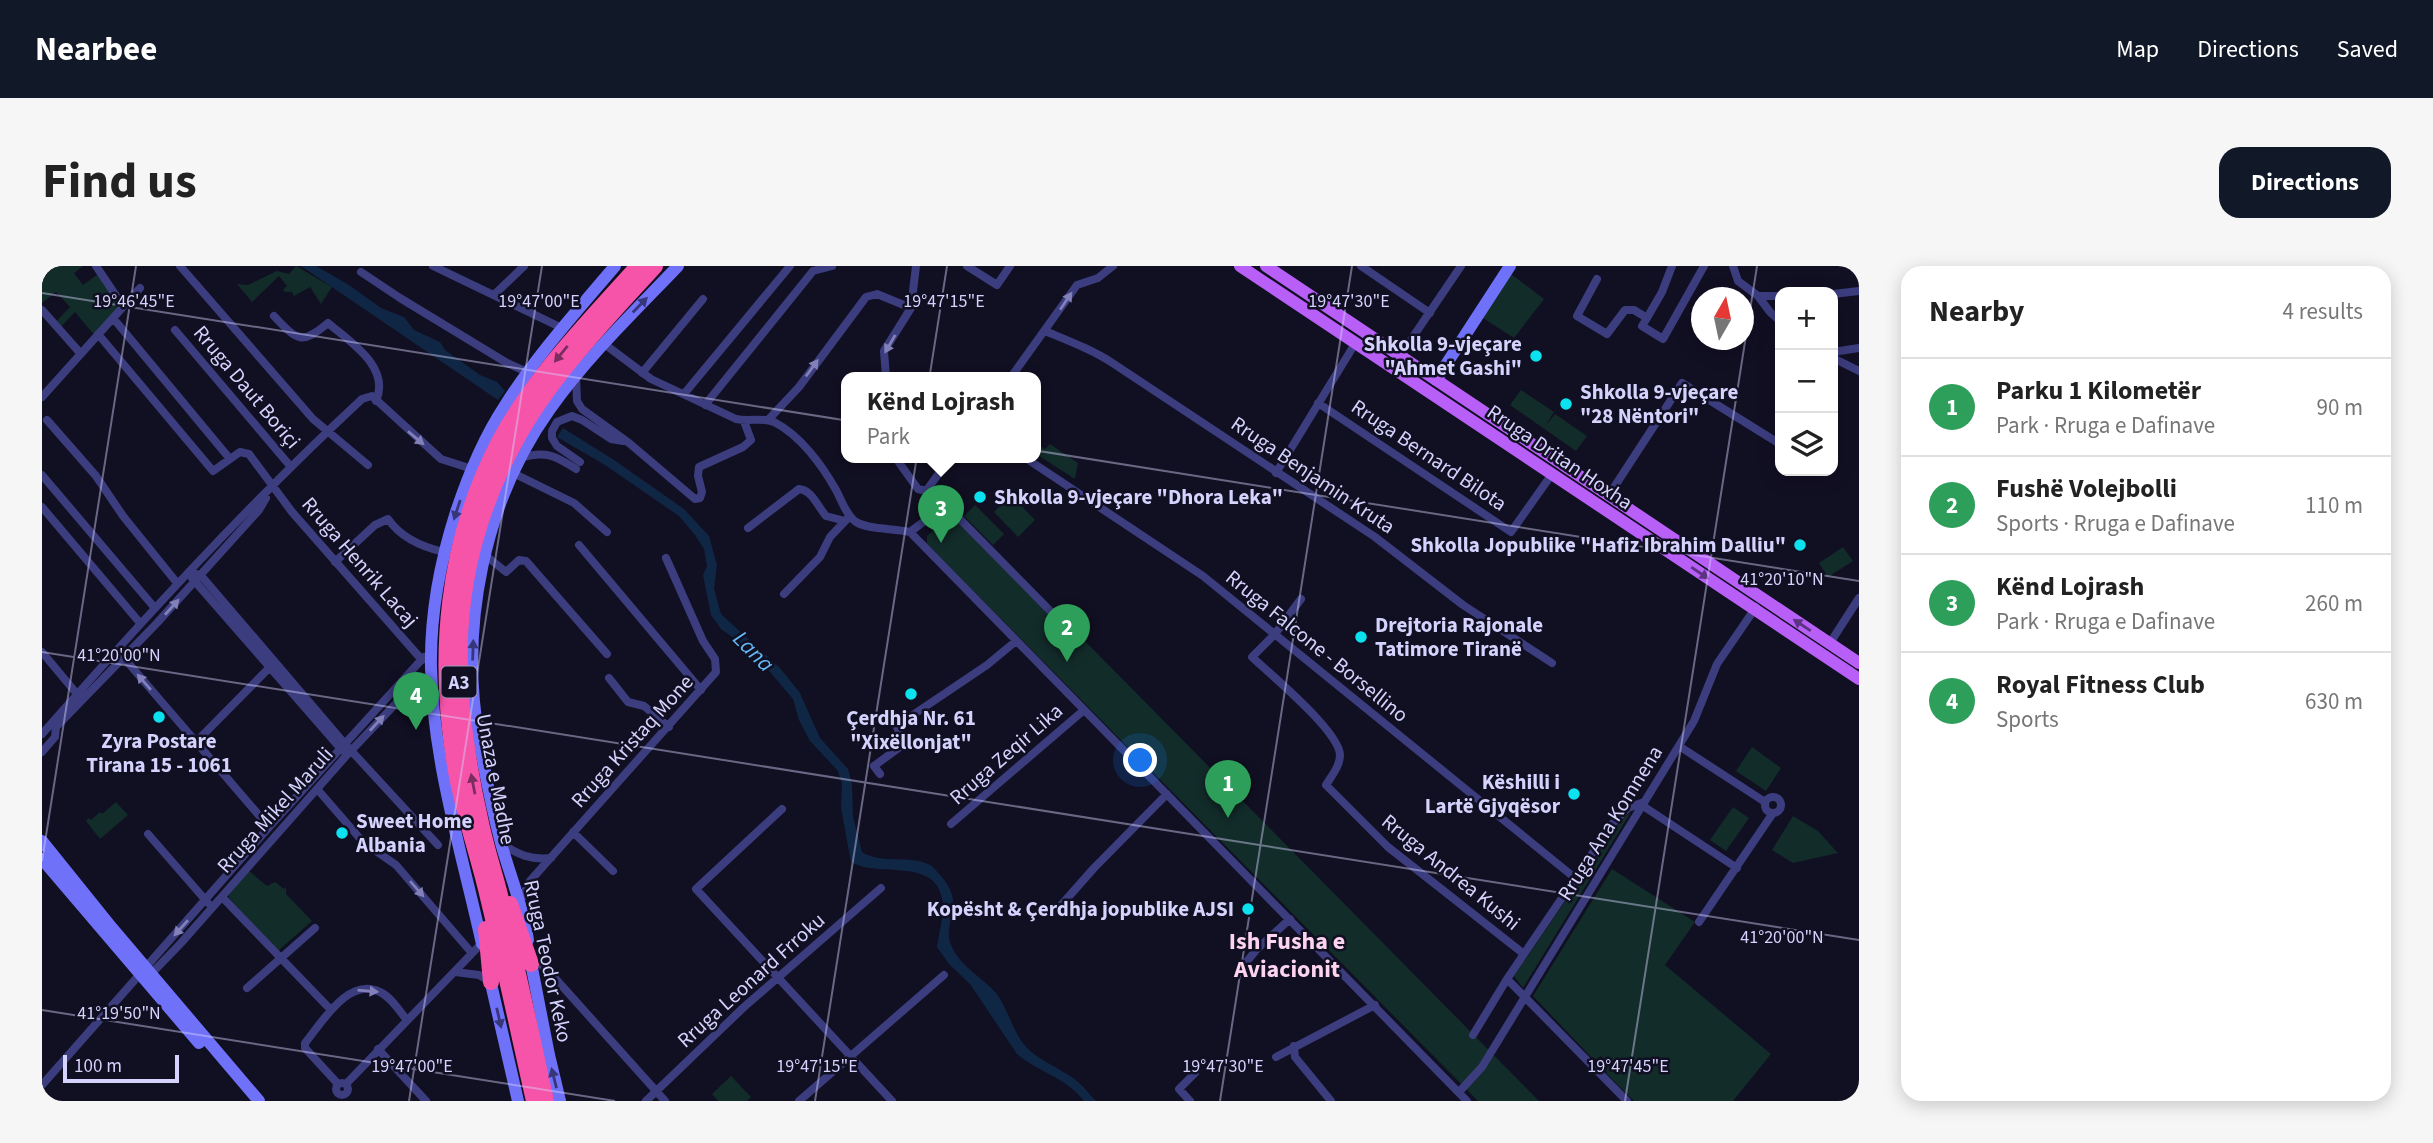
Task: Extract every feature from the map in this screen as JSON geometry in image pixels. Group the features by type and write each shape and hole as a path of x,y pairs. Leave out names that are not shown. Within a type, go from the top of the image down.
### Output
{"highway":[{"name":"Unaza e Madhe","path":"546,1101 501,901 456,772 447,699 446,643 449,605 457,555 488,464 578,333 638,266"},
{"name":"Unaza e Madhe","path":"535,396 655,266"},
{"name":"Unaza e Madhe","path":"476,826 534,1101"},
{"path":"491,982 487,937 468,840 476,826 489,835 506,895 531,964"}],"main road":[{"name":"Rruga Teodor Keko","path":"535,396 527,372 615,266"},
{"name":"Rruga Teodor Keko","path":"518,1101 450,810 434,706 431,644 444,552 467,467 519,421 535,396 576,377 603,344 678,266"},
{"name":"Rruga Dritan Hoxha","path":"1240,266 1859,679"},
{"name":"Rruga Dritan Hoxha","path":"1266,266 1859,663"},
{"path":"1428,391 1510,266"},
{"name":"Rruga Teodor Keko","path":"519,421 521,458 513,473 485,555 474,622 472,678 479,741 501,843 520,902 560,1101"},
{"path":"42,841 248,1101"},
{"path":"42,859 259,1101"}],"street":[{"path":"96,266 123,306"},
{"path":"180,266 326,432 368,465"},
{"path":"433,266 562,328"},
{"path":"494,295 524,266"},
{"path":"684,394 790,266"},
{"path":"705,405 811,273 816,269 832,266"},
{"path":"886,372 884,351 911,308 916,266"},
{"path":"968,266 997,285 1010,266"},
{"path":"1016,372 1077,285 1098,278 1113,266"},
{"path":"1361,266 1430,313"},
{"path":"1400,356 1461,266"},
{"path":"1672,266 1662,292 1642,326 1663,339 1704,266"},
{"path":"1733,266 1738,281 1758,296 1775,316"},
{"path":"361,272 495,356 527,372"},
{"path":"1597,279 1577,316 1607,334 1625,310 1634,310 1647,318"},
{"path":"42,396 140,288"},
{"path":"1838,293 1859,291"},
{"path":"768,420 799,387 866,297 877,294 911,308"},
{"path":"1758,296 1775,296"},
{"path":"642,373 703,299"},
{"path":"42,310 80,354"},
{"path":"274,317 291,334 302,338 314,335 328,323 374,366 379,389 376,401"},
{"path":"98,334 213,471 230,458 113,318"},
{"name":"Rruga Daut Boriçi","path":"175,330 291,467"},
{"name":"Rruga Benjamin Kruta","path":"1045,331 1094,351 1398,553 1463,605 1552,663"},
{"name":"Rruga Bernard Bilota","path":"1276,472 1356,342"},
{"path":"603,344 642,373 705,405 744,421 768,420 780,426 810,452 835,488 847,519"},
{"path":"1838,351 1859,348"},
{"path":"1838,361 1859,372"},
{"path":"576,377 575,392 582,410 629,443 695,499 700,498 702,492 699,467 743,447 751,440 744,421"},
{"name":"Rruga Dritan Hoxha","path":"1609,495 1682,383 1775,441"},
{"path":"42,734 154,607 326,432 362,399 372,396 441,459 467,467"},
{"name":"Rruga Bernard Bilota","path":"1318,402 1511,532 1552,474"},
{"path":"521,458 535,453 550,453 578,465 552,438 554,425 566,417 577,417 611,439 629,443"},
{"path":"47,420 96,476 123,516 177,583"},
{"name":"Rruga Henrik Lacaj","path":"230,458 240,452 249,454 335,562 422,660"},
{"path":"899,463 918,489 926,491 934,506 930,517 910,532"},
{"path":"926,491 947,463"},
{"name":"Rruga Falcone - Borsellino","path":"1033,463 1203,576 1575,878"},
{"path":"513,473 574,503 607,533"},
{"path":"42,475 154,607"},
{"path":"42,752 55,737 57,727 259,510 272,486"},
{"path":"748,528 799,489 804,489 826,516 847,519 867,527 896,528 910,532 1467,1101"},
{"path":"934,506 949,508 1067,628"},
{"path":"42,507 140,623"},
{"path":"335,562 375,525 388,519 394,528 411,540 444,552"},
{"path":"785,594 820,557 830,537 847,519"},
{"path":"579,545 701,690"},
{"path":"485,555 506,572 519,560 527,561 607,654"},
{"name":"Rruga Kristaq Mone","path":"520,902 530,881 713,677 717,665 703,641 666,558"},
{"path":"189,572 346,750 438,845"},
{"name":"Rruga Ana Komnena","path":"1459,1092 1482,1067 1644,804 1694,721 1717,664 1763,598"},
{"path":"1830,643 1859,598"},
{"path":"1275,634 1301,599"},
{"name":"Rruga Andrea Kushi","path":"1275,634 1252,657 1306,708 1334,740 1340,755 1338,765 1326,785 1388,847 1524,954"},
{"path":"880,774 874,766 904,744 897,727 901,723 988,666 1016,641"},
{"name":"Rruga Mikel Maruli","path":"209,904 222,897 317,790 346,750 422,660 431,644"},
{"path":"42,652 77,694"},
{"name":"Rruga Mikel Maruli","path":"124,658 269,827"},
{"path":"196,742 272,663"},
{"path":"609,678 628,702 644,706 669,727"},
{"name":"Rruga Mikel Maruli","path":"42,1085 209,904 269,827 346,750 402,696 416,695 434,706"},
{"name":"Rruga Zeqir Lika","path":"951,824 1084,710"},
{"path":"1679,746 1765,802 1766,809 1773,813"},
{"path":"317,790 363,842 396,865 471,952"},
{"path":"1056,911 1167,794"},
{"path":"1699,922 1773,813 1780,809 1778,799 1771,797 1765,802"},
{"path":"1473,1035 1575,878 1620,815 1633,805 1644,804 1737,868"},
{"path":"782,809 696,889 892,1101"},
{"name":"Rruga Kristaq Mone","path":"573,832 613,871"},
{"path":"148,834 209,904"},
{"path":"501,843 523,857 551,858"},
{"name":"Rruga Leonard Frroku","path":"646,1101 777,978 881,888"},
{"path":"222,897 331,1010"},
{"path":"1239,971 1257,949 1290,919"},
{"path":"247,988 315,928"},
{"path":"406,1019 384,994 366,989 352,992 317,1024 315,1032 305,1043 305,1048 342,1084 482,943"},
{"path":"531,964 545,967 664,1101"},
{"path":"455,972 479,975 491,982"},
{"path":"799,1101 944,975"},
{"path":"1507,979 1627,1101"},
{"path":"1276,1057 1375,1005"},
{"path":"1294,1046 1295,1057 1331,1101"},
{"path":"378,1049 426,1101"},
{"path":"1190,1101 1179,1089 1195,1073"}],"green space":[{"path":"42,266 83,266 74,273 83,285 98,274 120,306 95,336 75,312 60,328 55,323 70,307 56,292 42,303"},
{"path":"296,266 332,287 321,304 310,287 294,296 292,292 285,292 283,290 287,286 279,276 252,302 237,284 248,285 277,271 289,274"},
{"path":"1511,274 1544,299 1514,338 1483,318"},
{"path":"1521,390 1554,412 1546,425 1555,414 1587,436 1576,451 1510,405"},
{"path":"1050,444 1078,463 1075,479 1041,457 1041,447 1045,449"},
{"path":"1011,495 1035,520 1018,537 994,512"},
{"path":"975,505 1004,534 993,545 964,516"},
{"path":"949,516 954,517 1069,634 1074,630 1539,1101 1478,1101 927,544 927,536"},
{"path":"1843,547 1853,561 1828,577 1819,563"},
{"path":"1752,747 1781,768 1766,791 1736,771"},
{"path":"116,802 128,815 100,839 86,821 100,812 102,814"},
{"path":"1733,807 1749,818 1726,851 1710,840"},
{"path":"1631,812 1523,988 1514,976 1621,820"},
{"path":"1793,816 1818,831 1838,853 1793,863 1772,850"},
{"path":"1612,869 1695,922 1665,965 1771,1054 1733,1101 1634,1101 1607,1074 1609,1064 1601,1056 1596,1059 1591,1057 1533,996"},
{"path":"249,871 267,886 275,882 284,889 286,887 286,894 312,921 278,951 229,898 229,894"},
{"path":"731,1076 751,1097 747,1101 718,1101 712,1094"}],"water":[{"path":"301,266 316,266 381,308 404,317 414,330 440,342 445,350 480,375 497,382 505,391 498,400"},
{"name":"Lana","path":"563,428 684,509 709,536 717,565 714,588 721,614 780,668 800,693 820,738 848,769 852,784 853,817 862,852 878,858 922,862 930,865 941,876 952,897 949,938 956,954 996,993 1018,1036 1028,1049 1076,1080 1096,1101 1084,1101 1069,1086 1017,1054 970,984 949,964 937,947 943,910 937,885 928,877 917,873 875,869 851,862 841,808 842,784 838,771 810,741 799,720 793,699 765,666 721,629 711,615 703,575 707,566 704,549 695,535 679,516 605,465 557,437"}],"place":[{"name":"Shkolla 9-vjeçare \"Ahmet Gashi\"","path":"1536,356"},
{"name":"Shkolla 9-vjeçare \"28 Nëntori\"","path":"1566,404"},
{"name":"Shkolla 9-vjeçare \"Dhora Leka\"","path":"980,497"},
{"name":"Kënd Lojrash","path":"941,543"},
{"name":"Shkolla Jopublike \"Hafiz Ibrahim Dalliu\"","path":"1800,545"},
{"name":"Drejtoria Rajonale Tatimore Tiranë","path":"1361,637"},
{"name":"Fushë Volejbolli","path":"1067,662"},
{"name":"Çerdhja Nr. 61 \"Xixëllonjat\"","path":"911,694"},
{"name":"Zyra Postare Tirana 15 - 1061","path":"159,717"},
{"name":"Royal Fitness Club","path":"416,730"},
{"name":"Këshilli i Lartë Gjyqësor","path":"1574,794"},
{"name":"Parku 1 Kilometër","path":"1228,818"},
{"name":"Sweet Home Albania","path":"342,833"},
{"name":"Kopësht & Çerdhja jopublike AJSI","path":"1248,909"}],"district":[{"name":"Ish Fusha e Aviacionit","path":"1287,955"}]}
